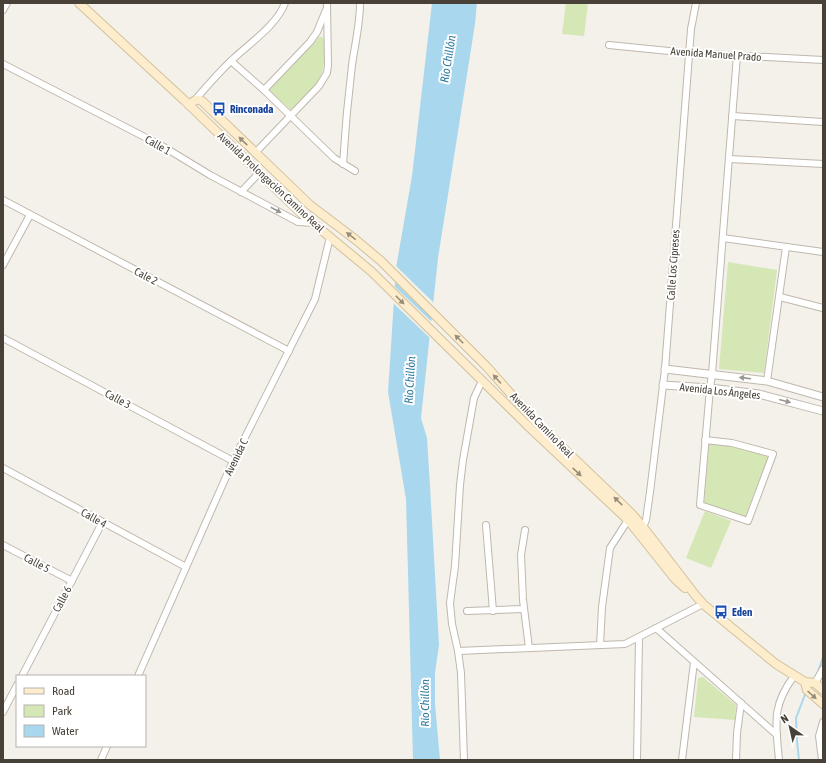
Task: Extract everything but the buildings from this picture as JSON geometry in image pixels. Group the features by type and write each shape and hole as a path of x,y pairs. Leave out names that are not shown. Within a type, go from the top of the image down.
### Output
{"main road":[{"name":"Avenida Prolongación Camino Real","path":"79,3 192,103 259,173 300,213 372,272"},
{"name":"Avenida Prolongación Camino Real","path":"192,103 198,99 202,101 310,205 381,261"},
{"name":"Avenida Camino Real","path":"381,261 487,367 534,420 644,527 703,604 776,664 805,682 815,683"},
{"name":"Avenida Camino Real","path":"372,272 480,379 628,520 674,579 696,596"},
{"name":"Avenida Camino Real","path":"805,682 807,690 823,704"},
{"path":"815,683 823,690"}],"street":[{"path":"3,10 7,3"},
{"path":"192,103 231,60 274,22 285,3"},
{"path":"343,164 352,65 360,15 360,3"},
{"name":"Calle Los Cipreses","path":"644,527 650,492 665,368 691,29 696,3"},
{"path":"264,90 310,42 317,32 327,5"},
{"path":"255,152 319,86 327,73 327,5"},
{"name":"Avenida Manuel Prado","path":"609,45 689,53 823,60"},
{"path":"705,440 732,443 773,454 748,521 700,506 705,440 712,374 737,55"},
{"path":"231,60 291,115 334,158 355,171"},
{"name":"Calle 1","path":"3,64 164,147 210,175 298,222 314,223"},
{"path":"732,116 823,122"},
{"path":"729,159 823,164"},
{"path":"241,192 259,173"},
{"name":"Cale 2","path":"3,200 289,350"},
{"path":"3,265 30,215"},
{"name":"Avenida C","path":"138,675 233,461 314,299 330,237"},
{"path":"723,238 823,252"},
{"path":"766,381 780,297 786,247"},
{"path":"780,297 823,308"},
{"name":"Calle 3","path":"3,338 233,461"},
{"name":"Avenida Los Ángeles","path":"665,368 766,381 823,397"},
{"path":"464,760 461,673 452,624 450,603 455,566 460,485 472,404 480,379"},
{"name":"Avenida Los Ángeles","path":"663,384 759,394 823,411"},
{"name":"Calle 4","path":"3,468 102,523 186,567"},
{"path":"600,645 602,607 610,548 628,520"},
{"name":"Calle 6","path":"23,675 102,523"},
{"path":"486,525 493,611"},
{"path":"525,530 521,555 524,609 529,648"},
{"name":"Calle 5","path":"3,545 72,581"},
{"path":"458,652 625,644 703,604"},
{"path":"466,611 524,609"},
{"path":"656,628 777,734"},
{"path":"637,760 639,637"},
{"path":"682,760 694,662"},
{"path":"815,683 823,669"},
{"path":"779,760 776,723 778,705 782,694 794,676"},
{"path":"3,712 16,687"},
{"path":"736,760 737,733 741,703"},
{"path":"822,760 819,736 823,722"},
{"path":"101,760 107,747"}],"green space":[{"path":"566,3 588,3 584,36 562,34"},
{"path":"319,37 322,37 324,40 324,62 321,74 315,85 291,110 269,90"},
{"path":"728,262 777,270 764,373 719,369"},
{"path":"709,443 734,447 769,456 745,517 704,503"},
{"path":"705,511 731,521 711,568 686,558"},
{"path":"703,677 736,705 735,720 694,717 698,678"}],"water":[{"name":"Río Chillón","path":"432,3 477,3 438,258 421,418 427,438 439,645 435,673 435,704 440,760 413,760 406,499 388,392 396,268 412,176"}],"pier":[{"path":"395,265 435,304 433,319 393,280"},
{"path":"393,285 433,323 431,339 392,302"}],"waterway":[{"path":"817,675 823,657"},
{"path":"799,760 796,718 806,692"},
{"path":"819,692 823,695"}],"place":[{"name":"Rinconada","path":"219,109"},
{"name":"Eden","path":"721,612"}]}
